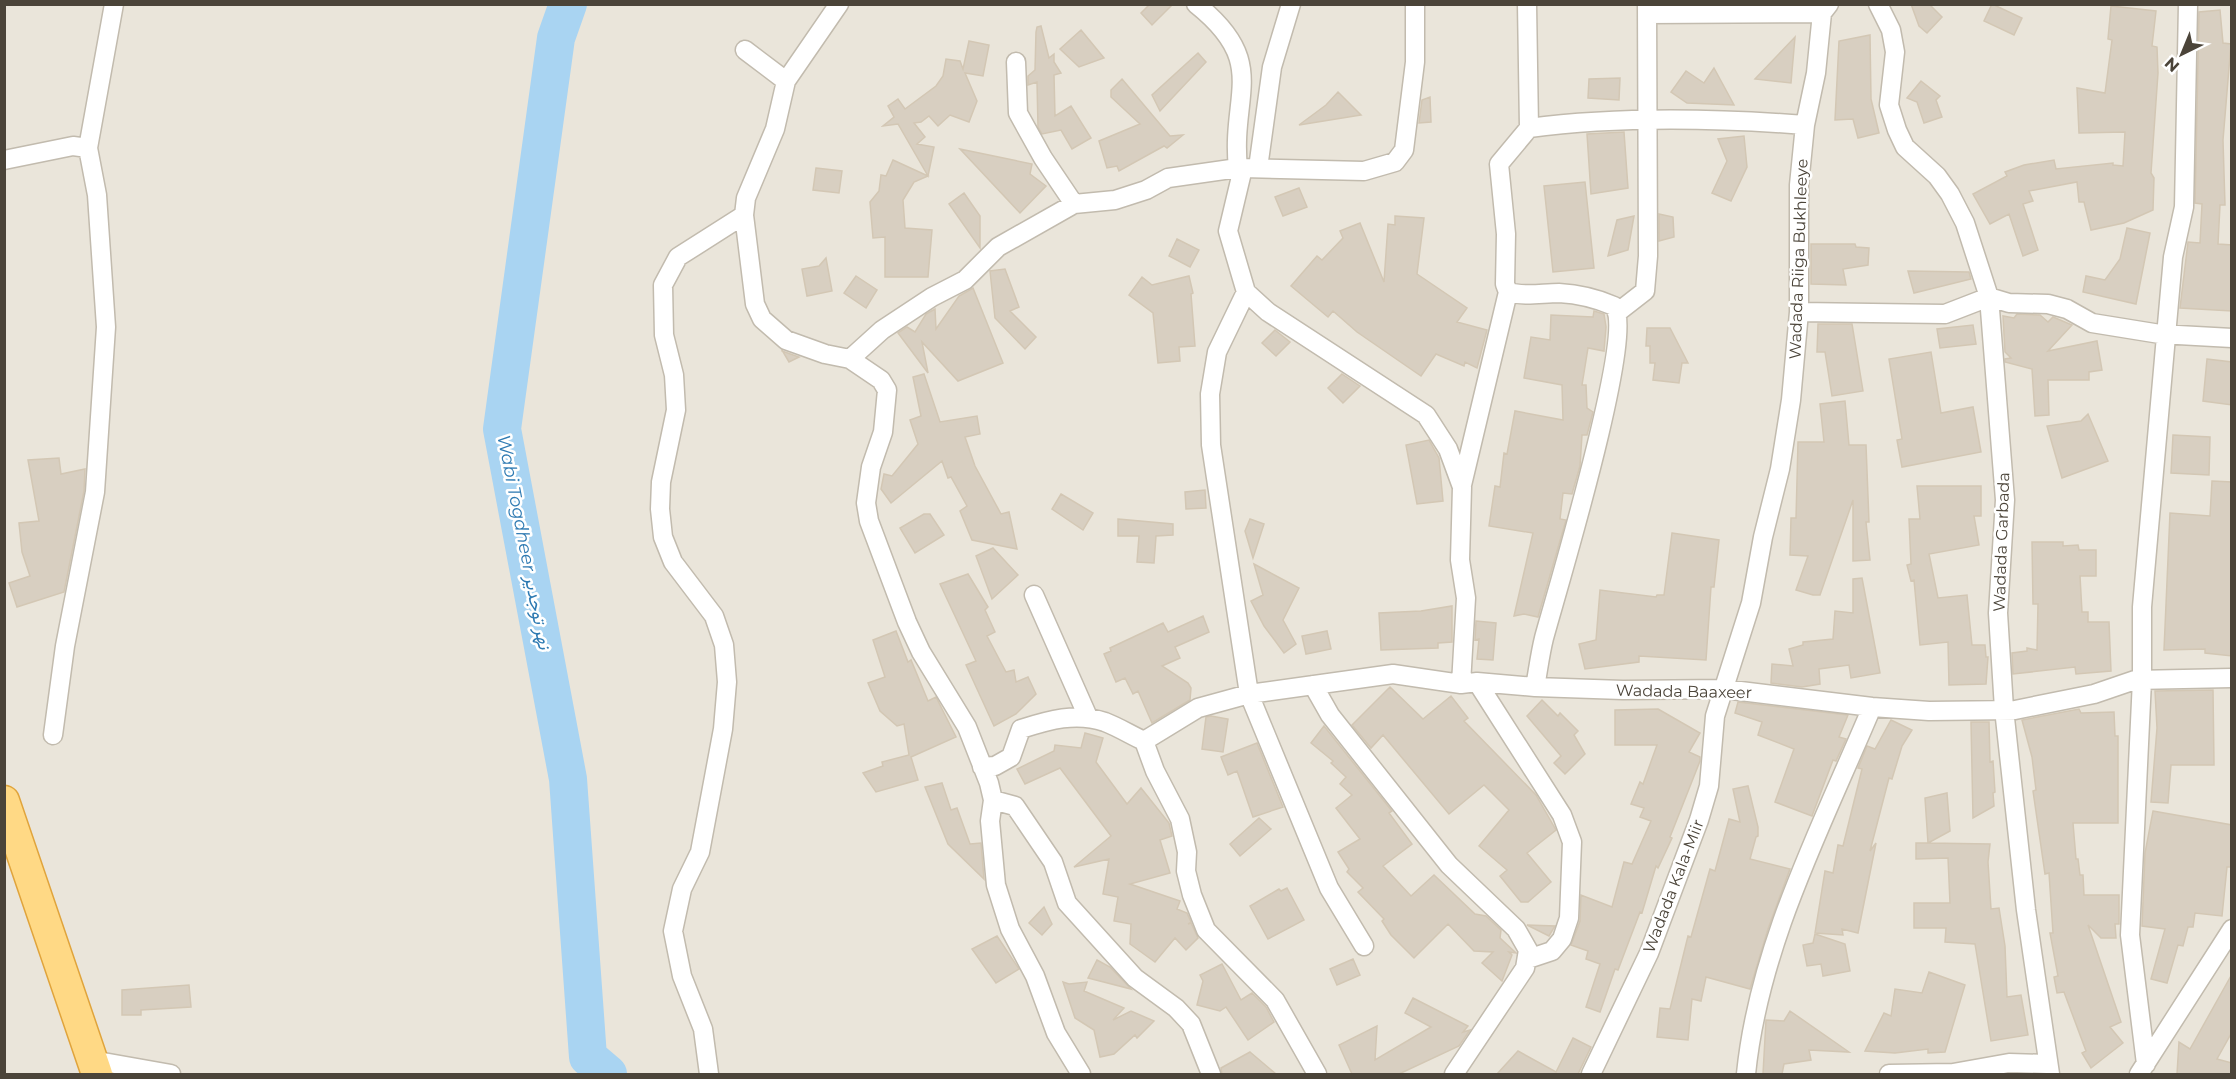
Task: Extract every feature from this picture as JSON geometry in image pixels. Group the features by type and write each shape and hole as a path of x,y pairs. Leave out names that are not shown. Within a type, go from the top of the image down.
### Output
{"highway":[{"path":"4,801 95,1067"}],"street":[{"path":"53,735 65,645 96,492 106,327 97,195 88,148 114,4"},
{"path":"840,4 786,81 775,129 753,178 744,215 755,304 762,319 786,339 825,354 850,359 881,380 887,390 884,432 871,467 866,503 869,521 907,622 921,652 967,727 993,800 990,821 996,885 1010,929 1035,976 1056,1033 1081,1074"},
{"path":"1196,4 1218,23 1232,41 1242,69 1244,89 1236,148 1246,168"},
{"path":"1291,4 1228,231 1246,292 1268,312 1426,415 1448,449 1462,487"},
{"path":"850,359 882,330 932,297 965,280 998,247 1074,204 1115,200 1146,190 1168,178 1246,168 1364,171 1395,162 1404,150 1415,62 1415,4"},
{"path":"1527,4 1529,128 1499,164 1506,234 1505,284 1508,292 1462,487 1460,560 1466,598 1469,683 1562,815 1572,842 1569,918 1562,939 1552,951 1528,959"},
{"name":"Wadada Garbada","path":"1878,4 1892,30 1895,52 1889,105 1897,130 1905,147 1937,176 1950,194 1965,223 1989,297 2005,500 1998,614 2004,709 2026,910 2048,1069"},
{"path":"2143,1069 2130,935 2142,680 2142,607 2173,257 2184,207 2188,4"},
{"path":"1618,312 1645,291 1648,256 1647,9 1825,9"},
{"name":"Wadada Riiga Bukhleeye","path":"1724,689 1751,603 1762,537 1780,469 1791,400 1799,312 1799,185 1805,125 1816,73 1825,9"},
{"path":"745,50 786,81"},
{"path":"1016,62 1018,113 1043,158 1074,204"},
{"path":"1529,128 1583,120 1646,122 1732,119 1805,125"},
{"path":"4,160 73,146 88,148"},
{"path":"709,1074 703,1029 682,976 673,931 682,889 700,852 723,729 727,682 724,645 714,616 673,562 663,537 660,509 661,482 676,410 674,375 664,335 663,285 678,257 744,215"},
{"path":"1246,292 1217,352 1210,394 1211,445 1249,694 1329,888 1364,946"},
{"path":"1508,292 1524,295 1562,293 1604,301 1614,306 1618,312 1609,386 1579,514 1544,641 1535,687"},
{"path":"1799,312 1945,314 1989,297 2009,303 2048,304 2067,309 2092,323 2166,335 2232,338"},
{"path":"1034,595 1088,717"},
{"name":"Wadada Baaxeer","path":"1144,741 1198,708 1249,694 1393,674 1469,683 1535,687 1724,689 1872,707 1929,711 2015,710 2053,704 2142,680 2232,678"},
{"path":"1313,685 1330,714 1449,865 1516,929 1528,950 1525,968 1454,1074"},
{"name":"Wadada Kala-Miir","path":"1591,1074 1648,953 1699,820 1709,786 1715,716 1724,689"},
{"path":"1746,1074 1761,986 1790,904 1872,707"},
{"path":"982,767 995,766 1011,758 1021,729 1067,717 1088,717 1108,723 1144,741 1155,771 1180,819 1186,852 1186,871 1192,895 1206,930 1275,1000 1317,1074"},
{"path":"993,800 1015,806 1053,862 1067,903 1135,978 1176,1008 1191,1024 1211,1074"},
{"path":"2143,1069 2232,929"},
{"path":"1889,1074 1953,1074 2009,1063 2048,1069"},
{"path":"95,1067 171,1074"}],"shaded area":[{"path":"5,5 2231,5 2231,1074 5,1074"}],"building":[{"path":"1150,4 1173,4 1152,25 1141,13"},
{"path":"1911,4 1929,4 1942,17 1927,33 1919,26"},
{"path":"1992,4 2022,18 2014,35 1984,21"},
{"path":"2111,6 2156,11 2152,46 2157,47 2158,73 2151,173 2154,178 2153,210 2124,223 2091,230 2084,202 2079,202 2077,182 2029,191 2033,201 2023,204 2038,250 2023,256 2009,214 1990,224 1973,194 2007,176 2005,172 2024,165 2054,160 2056,169 2113,163 2113,165 2123,166 2125,132 2079,133 2077,88 2105,93 2112,40 2108,39"},
{"path":"2220,10 2223,43 2231,44 2223,140 2225,205 2220,205 2218,244 2232,245 2232,311 2180,308 2188,242 2200,243 2202,204 2195,203 2199,12"},
{"path":"1041,26 1049,58 1054,54 1054,62 1061,73 1054,75 1055,116 1071,106 1091,138 1072,149 1061,130 1042,134 1038,127 1037,82 1028,85 1028,76 1035,70 1036,32 1037,27"},
{"path":"1081,30 1104,58 1079,67 1060,49"},
{"path":"1870,35 1871,99 1879,133 1858,138 1853,119 1835,120 1839,41"},
{"path":"1795,37 1791,83 1755,79"},
{"path":"969,41 989,45 983,76 965,73 977,101 969,122 950,115 938,126 929,116 921,122 914,123 925,137 917,144 934,147 928,176 898,124 883,126 894,117 888,106 898,99 905,109 936,86 943,76 946,59 960,61 963,69"},
{"path":"1198,53 1206,62 1160,111 1152,95"},
{"path":"1714,68 1734,105 1687,103 1671,92 1686,71 1704,83"},
{"path":"1620,78 1619,100 1588,98 1589,79"},
{"path":"1122,79 1170,136 1183,135 1167,148 1164,146 1119,171 1117,166 1107,168 1099,141 1140,124 1111,97 1111,90"},
{"path":"1921,81 1940,96 1936,100 1942,117 1924,123 1917,102 1907,98"},
{"path":"1338,92 1361,115 1299,125 1326,105"},
{"path":"1430,97 1431,122 1419,123 1422,100"},
{"path":"1624,132 1628,188 1591,194 1587,134"},
{"path":"1744,136 1747,167 1731,201 1712,193 1727,161 1718,139"},
{"path":"960,149 1032,164 1030,174 1046,186 1020,213"},
{"path":"893,160 928,176 914,182 903,200 905,228 932,230 928,277 885,277 885,237 873,238 870,202 879,191 881,175 886,176"},
{"path":"816,168 842,171 839,193 813,190"},
{"path":"1585,182 1594,268 1553,272 1544,186"},
{"path":"1299,188 1307,207 1283,216 1275,197"},
{"path":"964,193 980,216 980,248 949,204"},
{"path":"1659,214 1673,217 1674,237 1659,241"},
{"path":"1395,216 1424,218 1417,274 1467,308 1457,322 1487,330 1477,368 1465,362 1464,366 1436,354 1421,376 1357,332 1333,311 1328,317 1291,286 1317,256 1322,260 1343,238 1340,231 1360,223 1384,282 1388,224 1395,225"},
{"path":"1634,216 1628,250 1608,256 1617,220"},
{"path":"2127,228 2150,233 2136,304 2083,292 2086,276 2105,280 2120,259"},
{"path":"1177,239 1199,250 1190,267 1169,256"},
{"path":"1811,244 1855,244 1856,247 1869,248 1868,265 1843,269 1846,285 1811,284"},
{"path":"826,258 832,291 807,296 802,269 819,266"},
{"path":"1005,269 1019,307 1010,311 1036,337 1025,349 995,318 990,271"},
{"path":"1908,271 1969,272 1971,279 1914,293"},
{"path":"856,276 877,290 866,308 844,293"},
{"path":"1189,276 1193,293 1191,294 1195,346 1179,347 1180,361 1158,363 1153,313 1129,295 1142,277 1152,285"},
{"path":"973,288 1003,363 958,381 922,342 928,373 898,333 907,327 915,332 926,314 935,309 936,329 959,296"},
{"path":"1594,311 1604,314 1606,327 1604,351 1588,348 1582,385 1586,385 1587,408 1593,412 1587,435 1582,435 1580,466 1572,494 1563,493 1560,519 1566,520 1538,617 1524,614 1514,616 1533,533 1489,526 1495,486 1500,487 1504,453 1507,454 1515,411 1563,420 1562,385 1524,378 1531,337 1550,340 1551,315 1593,317"},
{"path":"2017,314 2040,315 2048,322 2053,317 2072,325 2048,351 2097,341 2102,370 2089,372 2089,380 2048,380 2049,415 2035,416 2032,369 2005,362 2005,359 2011,358 2005,352 2003,316 2014,318"},
{"path":"1818,324 1852,324 1863,391 1832,396 1825,352 1817,352"},
{"path":"1973,325 1976,344 1940,348 1937,329"},
{"path":"1647,328 1670,328 1688,363 1682,363 1679,383 1653,380 1655,363 1650,363 1650,346 1646,346"},
{"path":"1275,330 1290,342 1276,356 1262,343"},
{"path":"783,351 799,357 789,362"},
{"path":"1931,352 1941,413 1973,407 1981,452 1902,467 1897,440 1902,439 1889,359"},
{"path":"2207,359 2232,362 2232,405 2203,401"},
{"path":"924,374 940,422 977,416 980,434 965,437 975,466 1001,514 1009,512 1017,549 972,540 960,511 967,506 951,477 948,478 942,461 891,503 881,489 884,474 892,476 918,444 910,420 921,416 913,377"},
{"path":"1342,374 1360,386 1343,403 1328,388"},
{"path":"1845,401 1849,445 1866,445 1869,522 1866,522 1870,560 1853,561 1853,500 1820,595 1813,595 1796,590 1808,556 1790,555 1791,518 1796,518 1798,442 1824,442 1820,404"},
{"path":"2088,414 2108,461 2062,478 2047,426 2081,421"},
{"path":"2173,435 2210,437 2209,475 2171,473"},
{"path":"1429,440 1439,458 1443,501 1417,504 1406,445"},
{"path":"59,458 61,474 85,469 84,491 64,592 17,607 9,583 30,576 22,552 19,523 39,521 28,460"},
{"path":"2212,481 2232,482 2232,656 2205,653 2205,649 2164,650 2170,513 2210,516"},
{"path":"1917,486 1981,486 1981,516 1974,516 1979,545 1929,554 1938,598 1967,595 1972,645 1985,645 1986,657 1988,657 1986,684 1949,685 1948,642 1920,645 1914,580 1911,581 1907,565 1911,564 1909,519 1920,519"},
{"path":"1205,490 1206,508 1186,509 1185,492"},
{"path":"1061,494 1093,513 1083,530 1052,509"},
{"path":"924,514 930,514 944,535 915,553 900,528"},
{"path":"1118,519 1173,524 1173,535 1156,536 1154,563 1137,562 1139,536 1118,536"},
{"path":"1250,519 1264,524 1253,558 1245,531"},
{"path":"1672,533 1719,540 1714,587 1711,587 1706,660 1639,656 1639,662 1585,669 1579,644 1596,640 1600,590 1656,597 1664,595"},
{"path":"2032,542 2063,542 2063,546 2078,545 2079,550 2096,550 2096,576 2080,576 2082,612 2088,612 2088,622 2109,622 2111,671 2076,674 2075,667 2013,674 2012,653 2027,651 2027,648 2037,650 2038,604 2033,604"},
{"path":"993,548 1018,575 992,599 976,556"},
{"path":"1254,564 1299,588 1283,620 1296,644 1284,653 1264,626 1251,601 1263,595"},
{"path":"968,574 988,607 985,610 995,632 987,636 1006,672 1014,670 1016,682 1028,677 1036,694 1016,714 994,726 966,665 976,661 940,584"},
{"path":"1862,578 1880,673 1851,678 1849,665 1819,669 1820,684 1802,687 1771,683 1772,664 1793,666 1789,649 1803,645 1803,642 1833,639 1835,611 1853,613 1853,579"},
{"path":"1452,606 1452,642 1438,643 1438,648 1381,650 1379,613 1421,611"},
{"path":"1203,616 1209,632 1175,647 1180,658 1162,666 1188,683 1191,688 1190,700 1152,723 1138,691 1133,694 1125,678 1116,682 1104,654 1111,651 1110,648 1163,623 1168,632"},
{"path":"1476,621 1496,623 1493,660 1477,659 1479,639 1475,640"},
{"path":"896,631 908,662 911,660 928,701 936,697 956,737 911,757 918,780 876,792 863,773 883,766 882,762 909,755 904,724 897,726 880,711 868,683 885,677 873,640"},
{"path":"1327,631 1331,649 1306,654 1302,636"},
{"path":"1390,687 1423,719 1451,696 1468,718 1464,721 1536,795 1556,830 1527,853 1551,882 1528,902 1521,902 1500,876 1507,870 1479,846 1509,810 1484,785 1449,814 1383,735 1371,748 1352,725"},
{"path":"2213,690 2214,765 2171,765 2168,803 2151,802 2157,728 2155,691"},
{"path":"1542,700 1558,716 1560,713 1578,731 1574,735 1585,754 1565,774 1554,763 1561,756 1527,716"},
{"path":"1738,702 1848,715 1839,737 1846,739 1836,761 1833,760 1812,816 1775,802 1794,749 1758,735 1762,722 1735,713"},
{"path":"1658,709 1700,733 1689,752 1700,757 1700,761 1670,837 1672,838 1658,868 1656,866 1642,913 1640,912 1618,970 1615,969 1600,1012 1586,1007 1600,964 1586,959 1588,951 1571,945 1580,921 1581,895 1612,907 1624,862 1632,864 1651,821 1640,817 1644,808 1631,804 1640,782 1643,784 1657,745 1615,745 1615,710"},
{"path":"2079,709 2081,713 2114,712 2115,736 2118,736 2118,823 2073,823 2076,859 2078,859 2080,875 2083,875 2084,895 2119,895 2119,924 2115,924 2116,938 2101,938 2088,925 2121,1022 2110,1027 2123,1043 2091,1068 2082,1053 2086,1051 2064,992 2057,993 2054,977 2058,976 2050,933 2053,933 2049,873 2045,874 2033,791 2036,790 2032,757 2022,720"},
{"path":"1206,717 1228,719 1223,752 1202,749"},
{"path":"1891,720 1912,730 1902,746 1892,779 1889,778 1870,851 1876,843 1858,933 1842,929 1843,935 1815,933 1825,871 1833,873 1838,845 1843,846 1862,769 1858,768 1867,746 1875,749"},
{"path":"1971,722 1989,722 1990,762 1993,761 1995,792 1993,793 1994,806 1973,818"},
{"path":"1324,726 1392,811 1389,813 1412,844 1383,866 1411,896 1434,875 1475,914 1486,916 1501,930 1500,938 1516,953 1509,952 1512,955 1502,981 1482,963 1493,952 1474,951 1448,924 1414,958 1391,935 1382,921 1384,919 1358,892 1363,888 1347,872 1349,869 1338,852 1360,839 1336,808 1352,795 1340,784 1346,777 1331,763 1333,761 1311,743"},
{"path":"1085,733 1103,738 1096,762 1127,804 1141,788 1169,823 1172,836 1160,840 1170,873 1130,884 1180,901 1177,909 1187,913 1191,922 1188,924 1191,923 1198,938 1186,950 1175,938 1155,962 1130,944 1131,924 1114,921 1118,897 1103,894 1109,859 1074,867 1111,836 1060,768 1025,784 1017,769 1054,751 1055,745 1081,748"},
{"path":"1257,743 1283,807 1253,817 1237,771 1228,775 1221,757"},
{"path":"942,783 951,810 957,808 970,844 981,843 984,879 948,844 925,787"},
{"path":"1748,786 1758,827 1758,836 1750,859 1790,869 1768,929 1750,989 1706,977 1701,1001 1692,999 1688,1040 1657,1037 1660,1008 1670,1009 1688,936 1691,937 1710,869 1715,871 1729,819 1740,822 1733,789"},
{"path":"1947,793 1950,831 1928,843 1925,798"},
{"path":"2153,811 2232,825 2232,867 2227,867 2222,916 2195,913 2193,927 2188,927 2183,946 2178,945 2167,983 2151,979 2165,929 2142,926 2145,853"},
{"path":"1259,818 1271,829 1240,856 1230,844"},
{"path":"1916,843 1990,844 1988,862 1991,909 1999,908 2005,946 2007,997 2021,995 2028,1035 1991,1041 1975,944 1945,942 1946,928 1914,928 1914,903 1950,903 1948,858 1916,859"},
{"path":"1287,888 1304,920 1268,939 1250,906 1279,889 1281,891"},
{"path":"1044,907 1052,924 1042,935 1029,923"},
{"path":"1527,925 1555,926 1549,936"},
{"path":"1815,934 1845,944 1850,971 1823,976 1821,964 1807,966 1803,945 1813,943"},
{"path":"997,936 1019,969 996,983 972,949"},
{"path":"1353,959 1360,975 1337,985 1330,969"},
{"path":"1097,960 1110,967 1131,989 1088,978"},
{"path":"1222,964 1241,1000 1252,993 1266,1007 1274,1022 1248,1040 1226,1007 1220,1011 1197,1005 1203,981 1200,975"},
{"path":"1929,972 1965,985 1945,1052 1928,1053 1928,1049 1895,1053 1865,1051 1884,1013 1891,1016 1895,989 1922,993"},
{"path":"2232,974 2232,1032 2217,1059 2232,1063 2232,1074 2177,1074 2179,1042 2190,1049"},
{"path":"1063,982 1069,984 1087,982 1084,991 1124,1008 1113,1020 1131,1011 1154,1021 1137,1038 1135,1035 1114,1054 1100,1057 1094,1030 1075,1018"},
{"path":"189,985 191,1007 141,1010 141,1015 122,1015 122,990"},
{"path":"1413,998 1468,1026 1463,1032 1470,1030 1459,1046 1399,1074 1352,1074 1339,1045 1377,1026 1375,1060 1431,1027 1405,1013"},
{"path":"1790,1011 1849,1052 1809,1050 1811,1060 1784,1064 1782,1074 1763,1074 1766,1020 1784,1021"},
{"path":"1573,1038 1591,1047 1578,1074 1497,1074 1518,1051 1556,1072"},
{"path":"1250,1052 1276,1074 1222,1074 1221,1068"}],"waterway":[{"name":"Wabi Togdheer نهر توجدير","path":"568,4 556,38 502,429 568,779 588,1057 608,1074"}]}
